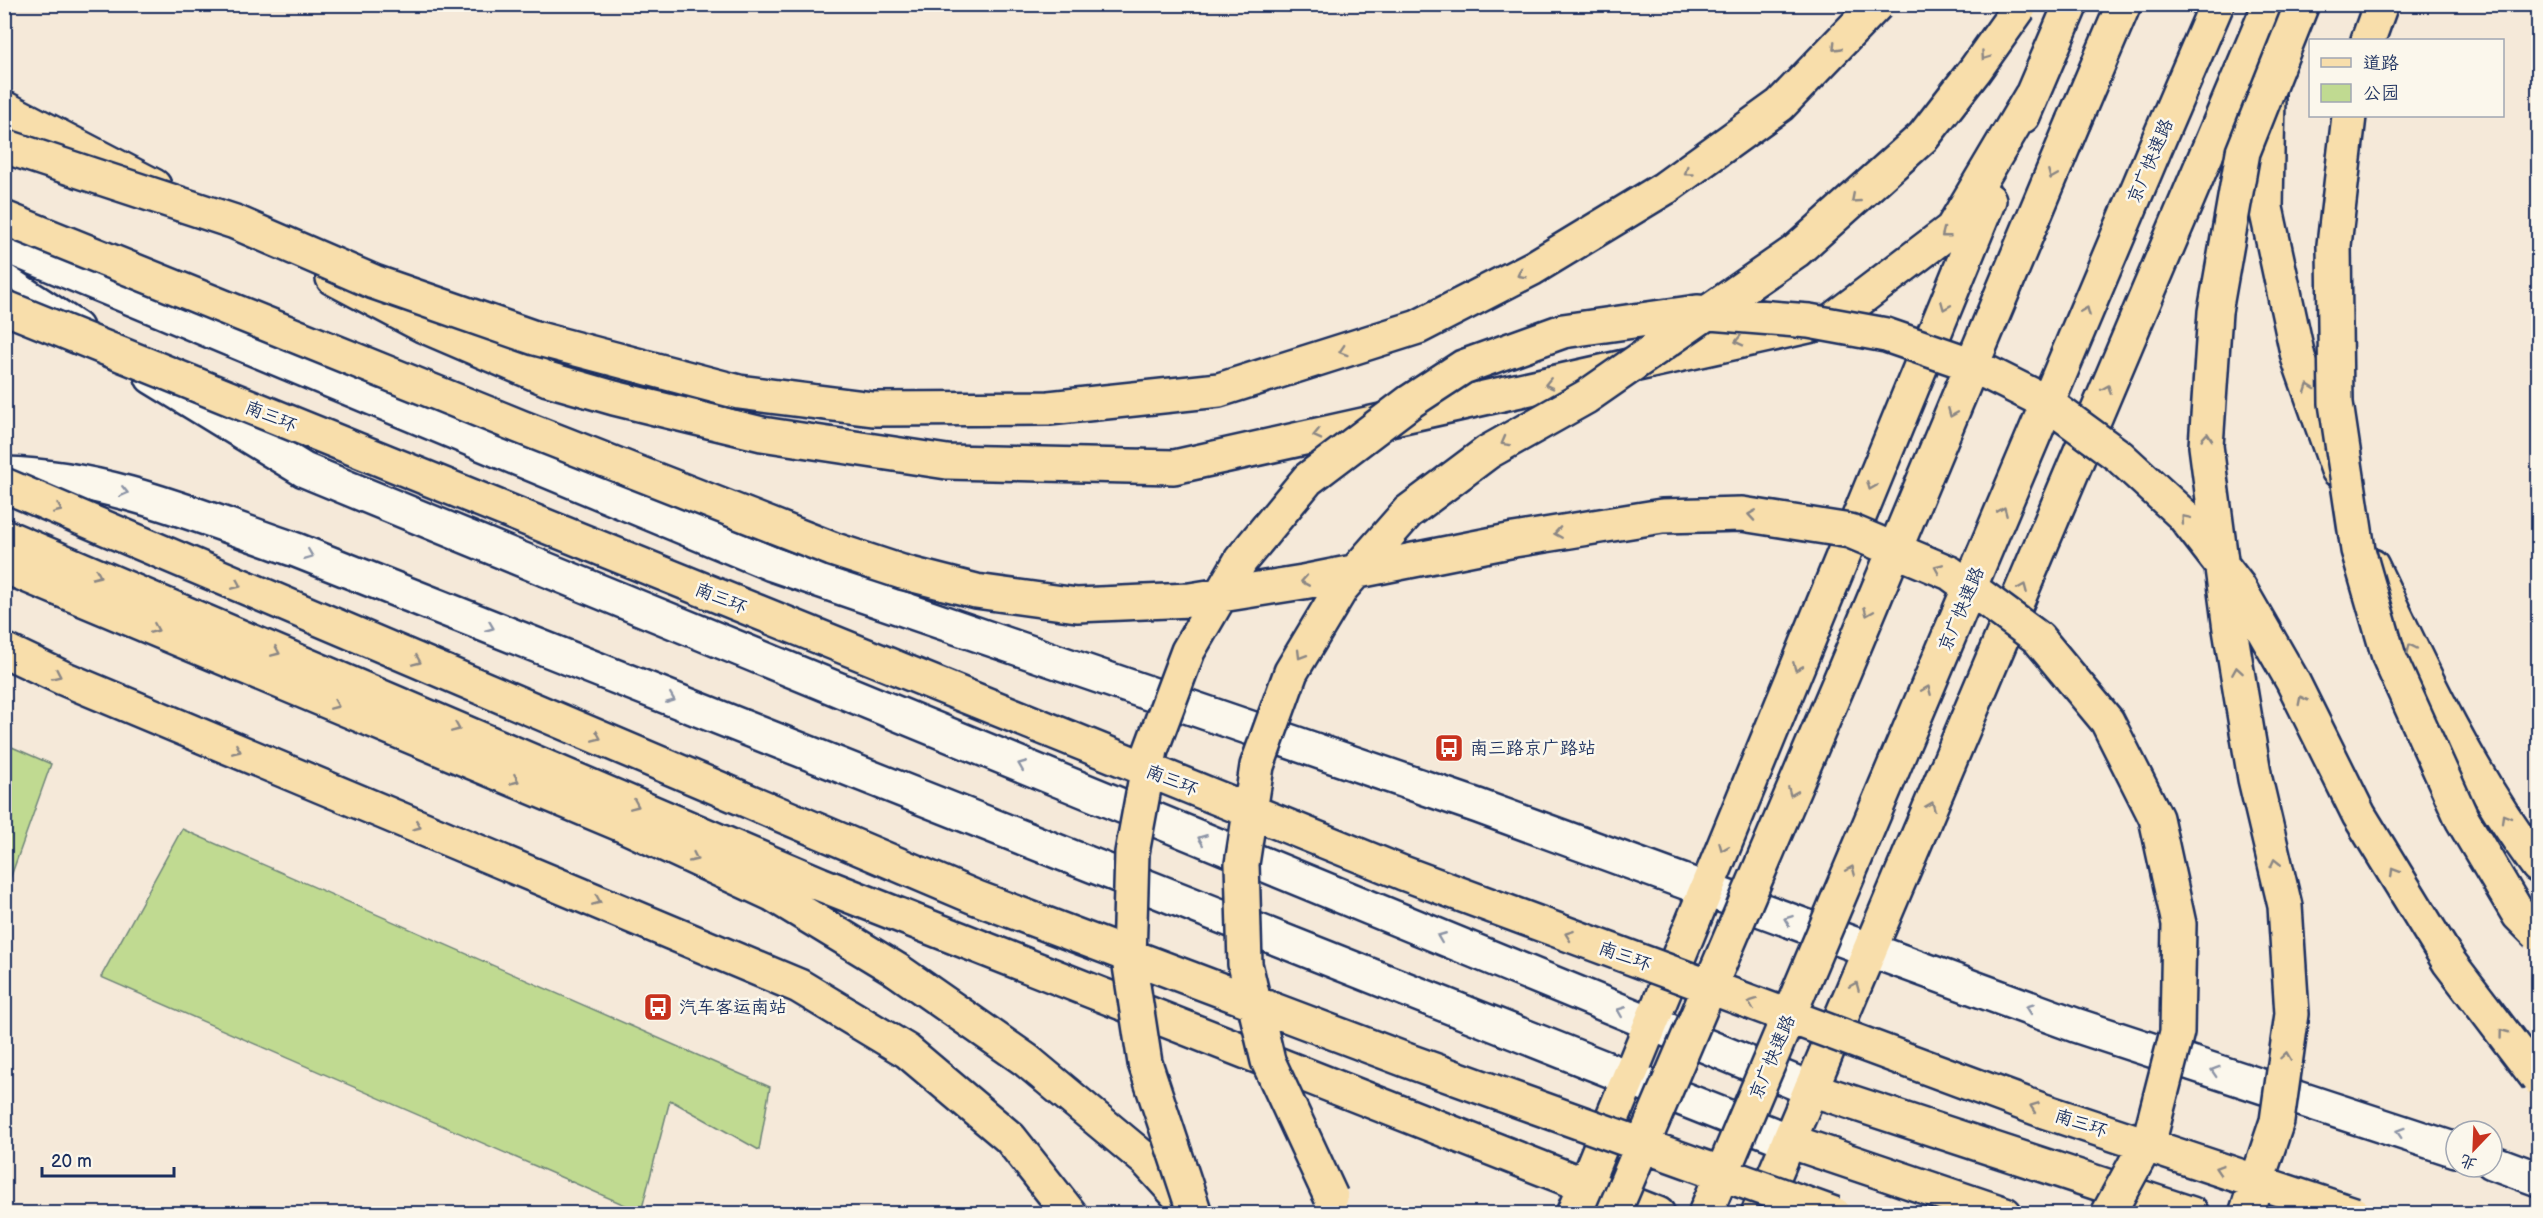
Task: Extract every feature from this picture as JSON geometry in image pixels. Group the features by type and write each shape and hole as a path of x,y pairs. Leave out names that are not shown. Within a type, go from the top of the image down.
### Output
{"main road":[{"path":"4,146 235,222 374,282 525,334 739,392 873,409 1049,408 1220,390 1418,327 1533,268 1665,188 1780,105 1876,4"},
{"path":"1342,1214 1330,1197 1268,1061 1245,964 1242,864 1257,766 1291,672 1342,586 1408,512 1488,452 1586,397 1796,251 1923,137 1975,70 2021,4"},
{"path":"1579,1200 2031,96 2071,4"},
{"path":"1612,1214 2124,4"},
{"name":"京广快速路","path":"1705,1214 2217,4"},
{"path":"1758,1214 2270,4"},
{"path":"2276,4 2267,108 2266,208 2298,357 2372,566 2437,702 2501,812 2538,866"},
{"path":"2246,1214 2277,1121 2292,1014 2285,906 2255,779 2230,629 2206,446 2216,312 2243,152 2302,4"},
{"path":"2368,39 2381,4"},
{"path":"4,108 422,325 548,379 614,398 762,434 947,462 1174,467 1831,321 1952,229 2031,96"},
{"path":"2349,117 2334,245 2336,403 2358,550 2389,657 2462,819 2519,915 2538,934"},
{"path":"4,218 521,427 832,549 902,572 976,591 1077,605 1190,600 1303,582 1514,540 1662,516 1742,514 1850,531 1950,573 2038,638 2107,721 2156,818 2179,924 2177,1032 2150,1137 2108,1214"},
{"name":"南三环","path":"4,307 1403,873 2044,1111 2354,1214"},
{"path":"1195,1214 1145,1063 1129,959 1132,854 1149,761 1188,651 1241,560 1308,479 1411,401 1463,367 1563,331 1697,312 1809,321 1886,335 1907,342 1970,364 2044,401 2119,456 2182,515 2238,586 2292,680 2359,815 2449,962 2538,1079"},
{"path":"4,485 977,898 1406,1060 1834,1214"},
{"path":"4,536 820,884 1579,1200 1658,1214"},
{"path":"4,566 625,826 772,894 897,970 1026,1060 1146,1160 1195,1214"},
{"path":"4,650 63,678 799,986 908,1051 1010,1138 1070,1214"},
{"path":"1811,1089 2192,1214"},
{"path":"1789,1141 2005,1214"}],"street":[{"path":"4,245 772,564 1467,802 2075,1025 2444,1146"},
{"path":"4,281 122,358 304,470 1811,1089"},
{"path":"4,474 40,475 130,493 296,550 1789,1141"},
{"path":"2504,1166 2538,1179"}],"green space":[{"path":"5,744 51,764 5,893"},
{"path":"182,829 770,1087 759,1150 670,1100 641,1212 101,977"}],"place":[{"name":"南三路京广路站","path":"1449,748"},
{"name":"汽车客运南站","path":"658,1007"}]}
